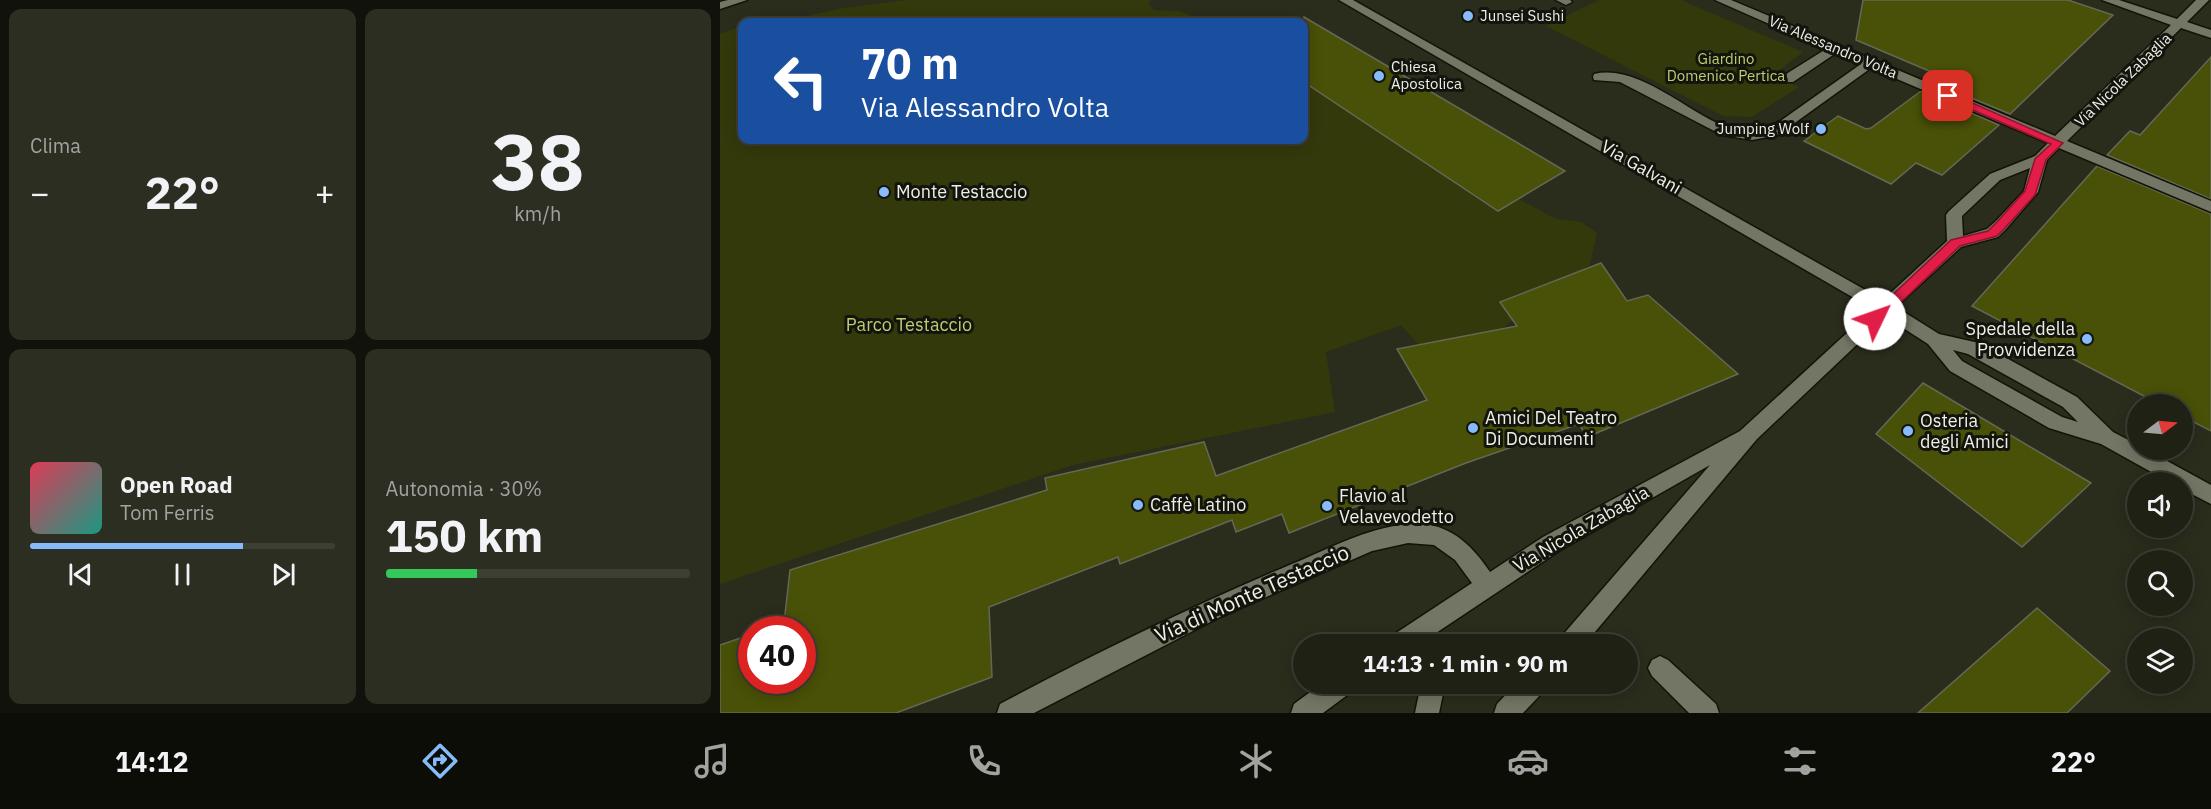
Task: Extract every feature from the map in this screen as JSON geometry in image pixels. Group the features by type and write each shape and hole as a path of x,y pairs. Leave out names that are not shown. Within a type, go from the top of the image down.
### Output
{"street":[{"path":"720,6 741,0"},
{"name":"Via Galvani","path":"1345,0 1820,270 1934,339 1956,366 2056,423 2107,438 2211,495"},
{"name":"Via Alessandro Volta","path":"1721,0 2211,207"},
{"path":"2108,0 2211,34"},
{"name":"Via Nicola Zabaglia","path":"1955,243 1954,215 1995,177 2040,159 2203,0"},
{"path":"1788,79 1835,48"},
{"path":"1599,77 1623,78 1719,128 1738,135 1752,136 1773,132 1870,63"},
{"name":"Via Nicola Zabaglia","path":"1578,634 1750,433 1955,243 1992,233 2001,225 2031,192 2040,159"},
{"name":"Via Nicola Zabaglia","path":"1422,634 1487,586 1551,544 1750,433"},
{"name":"Via di Monte Testaccio","path":"1009,713 1083,672 1212,609 1369,542 1395,534 1422,532 1442,537 1471,561 1487,586"},
{"path":"1660,668 1707,713"},
{"path":"1303,713 1328,694"},
{"path":"1427,713 1430,694"},
{"path":"1506,713 1524,694"}],"green space":[{"path":"907,0 1151,0 1148,3 1154,10 1180,11 1197,18 797,18 843,8"},
{"name":"Giardino Domenico Pertica","path":"1599,0 1681,0 1803,52 1773,75 1799,87 1752,117 1723,116 1546,26"},
{"name":"Parco Testaccio","path":"738,27 738,144 1308,144 1308,85 1488,206 1520,200 1557,219 1581,222 1597,233 1590,265 1556,284 1503,328 1421,347 1401,325 1326,352 1335,412 1073,465 720,584 720,34"}],"building":[{"path":"1863,0 2068,0 2113,15 2010,114 1933,82 1941,76 1856,40"},
{"path":"1308,19 1565,171 1498,211 1308,85"},
{"path":"2211,57 2211,199 2107,155 2130,131 2140,135"},
{"path":"1921,91 1999,125 1942,175 1916,163 1891,184 1804,141 1838,116 1866,129 1871,128"},
{"path":"2097,166 2211,214 2211,431 2193,422 2193,394 2140,394 1972,306"},
{"path":"1601,263 1627,301 1648,295 1738,374 1587,437 1579,424 1466,463 1289,533 1282,514 1236,532 1232,520 1120,564 1118,557 989,607 992,677 896,713 720,713 720,645 738,639 738,694 816,694 816,616 785,616 790,570 1047,490 1045,478 1204,442 1216,476 1427,400 1397,349 1517,326 1500,302"},
{"path":"1923,383 2091,483 2022,547 1876,434"},
{"path":"2037,608 2110,671 2067,713 1918,713"}],"place":[{"name":"Junsei Sushi","path":"1468,16"},
{"name":"Chiesa Apostolica","path":"1379,76"},
{"name":"Jumping Wolf","path":"1821,129"},
{"name":"Monte Testaccio","path":"884,192"},
{"name":"Spedale della Provvidenza","path":"2087,339"},
{"name":"Amici Del Teatro Di Documenti","path":"1473,428"},
{"name":"Osteria degli Amici","path":"1908,431"},
{"name":"Caffè Latino","path":"1138,505"},
{"name":"Flavio al Velavevodetto","path":"1327,506"}],"route":[{"path":"1875,319 1955,243 1992,233 2001,225 2031,192 2040,159 2058,143 1948,96"}]}
